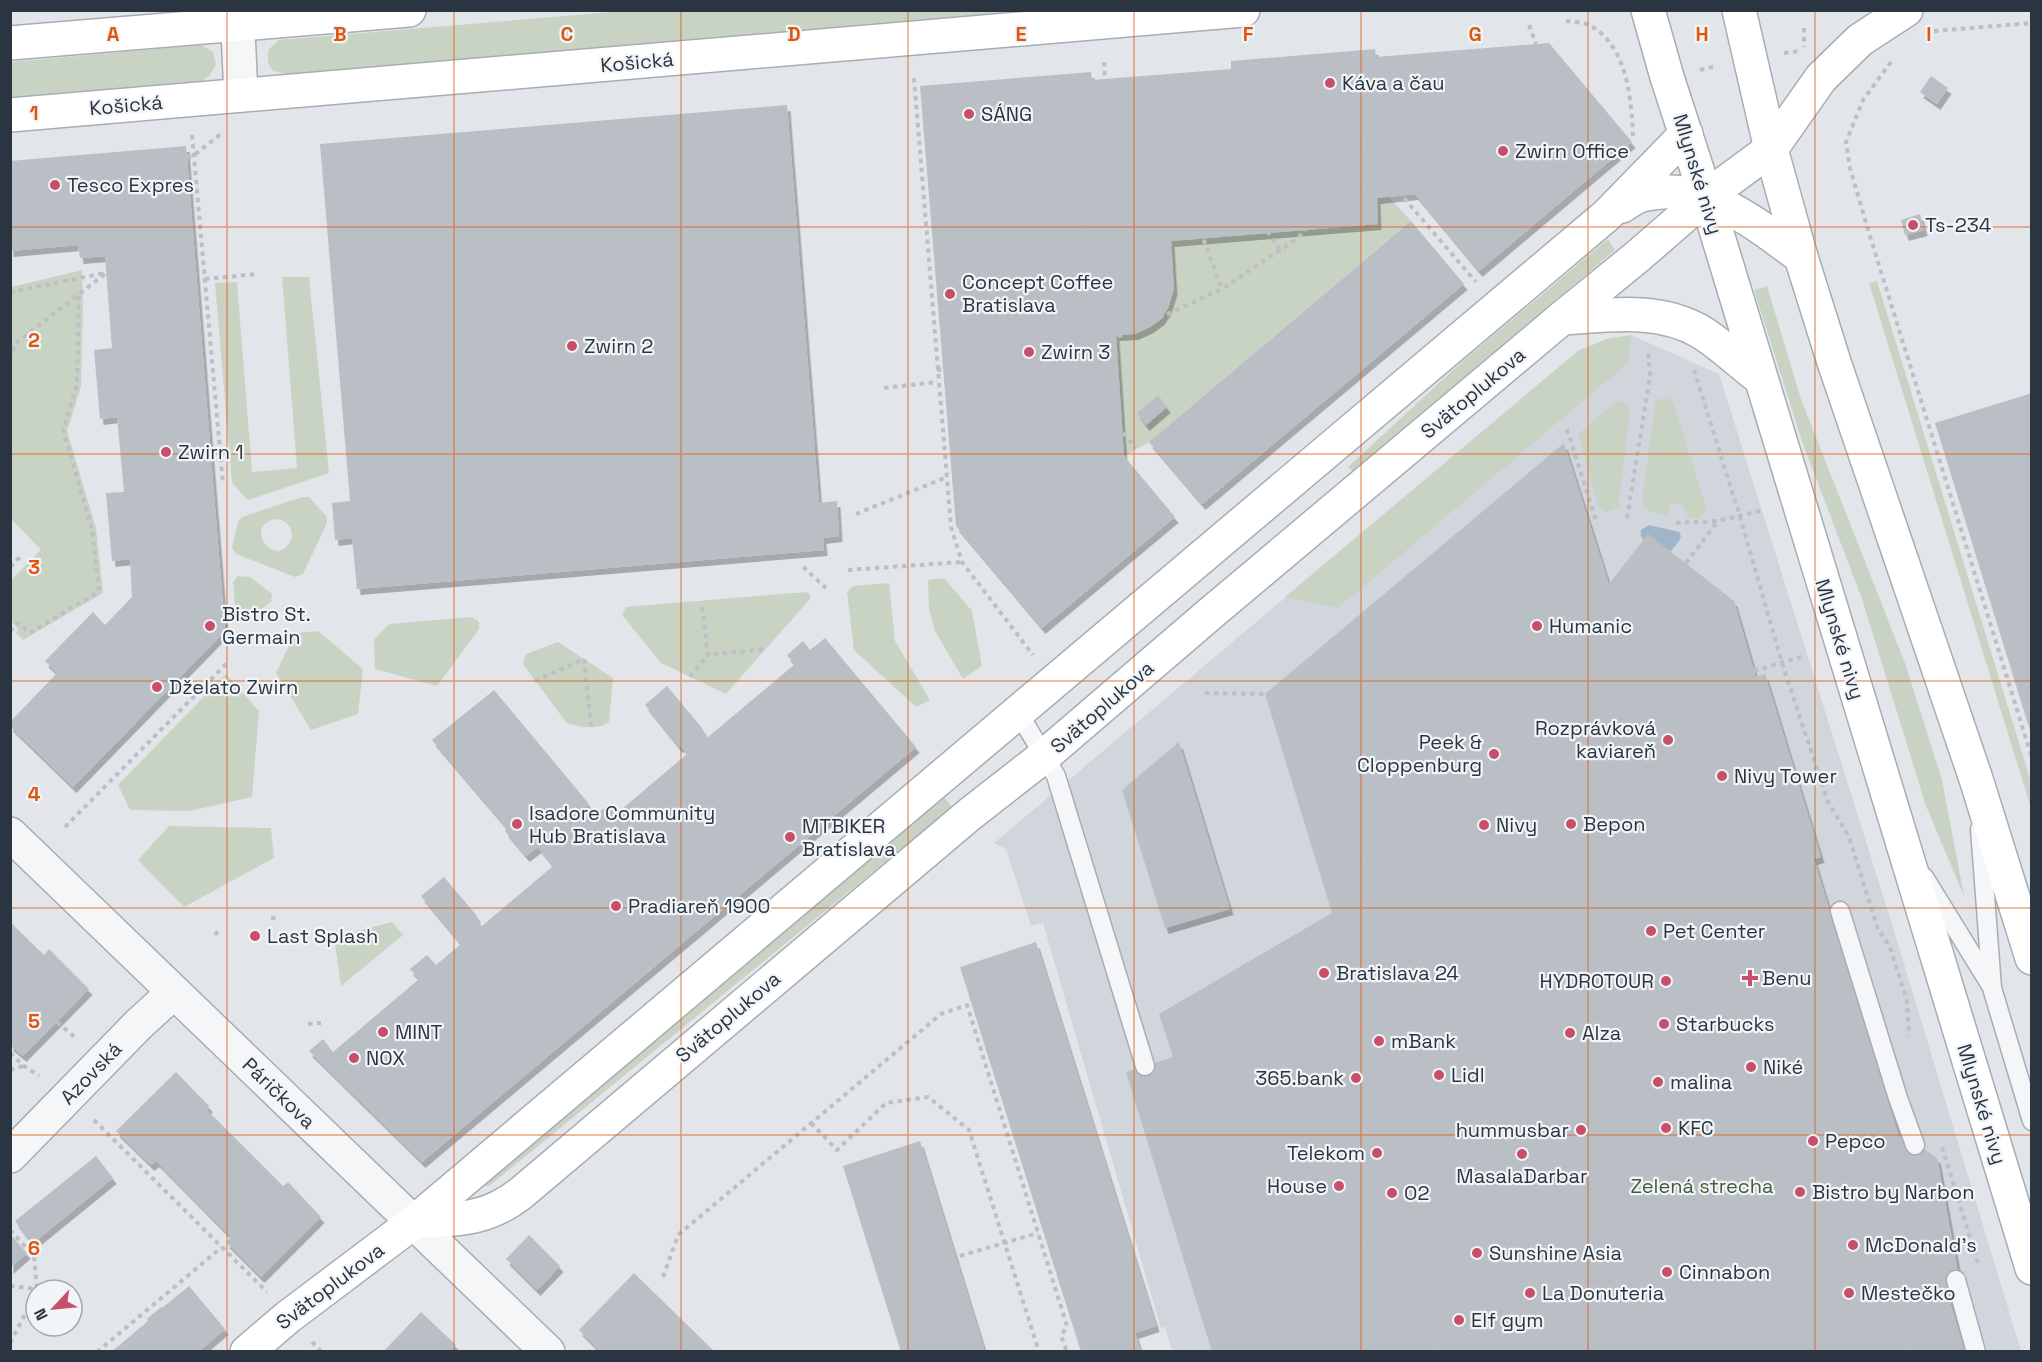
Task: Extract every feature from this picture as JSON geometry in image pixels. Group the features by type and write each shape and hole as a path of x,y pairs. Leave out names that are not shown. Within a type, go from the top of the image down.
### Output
{"street":[{"path":"10,43 237,18 409,10"},
{"name":"Košická","path":"10,115 1031,20 1243,10"},
{"name":"Mlynské nivy","path":"1648,10 2031,1268"},
{"path":"1739,10 1771,149 1801,257 1834,362 1976,779 2031,958"},
{"name":"Svätoplukova","path":"414,1222 473,1217 486,1214 509,1202 952,830 1043,757 1706,197 1771,149 1821,78 1860,40 1906,10"},
{"path":"237,18 241,95"},
{"name":"Svätoplukova","path":"247,1352 288,1317 414,1222 1607,215 1686,134"},
{"path":"1607,215 1640,196 1666,191 1706,197 1752,221 1801,257"},
{"path":"1562,318 1633,313 1669,318 1701,332 1759,377"},
{"name":"Páričkova","path":"10,834 548,1352"},
{"name":"Azovská","path":"10,1156 139,1024 174,992"}],"lane":[{"path":"1018,712 1056,777 1145,1066"},
{"path":"1976,779 1992,988 2031,1121"},
{"path":"1902,842 1992,988"},
{"path":"1840,910 1898,1098 1915,1145"},
{"path":"1956,1280 1976,1352"}],"path":[{"path":"1566,21 1588,24 1606,37 1618,56 1627,85 1632,113 1633,143"},
{"path":"1925,37 1934,31 2031,23"},
{"path":"1529,25 1536,44"},
{"path":"1778,54 1804,51 1804,28"},
{"path":"1899,56 1891,62 1863,100 1856,115 1846,142 1850,168 2031,758"},
{"path":"1104,62 1105,79"},
{"path":"1695,71 1723,65"},
{"path":"914,78 951,527 962,562 1037,660"},
{"path":"187,157 193,156 222,133"},
{"path":"192,135 223,484"},
{"path":"1032,363 1104,343 1222,289 1298,238 1345,184 1365,140"},
{"path":"1112,160 1116,180 1069,246 1104,343 1120,429 1136,448"},
{"path":"1024,187 1089,218 1191,206 1310,177 1397,190 1478,284"},
{"path":"1242,194 1280,250"},
{"path":"1191,206 1222,289"},
{"path":"10,292 106,273 15,344 10,360"},
{"path":"205,279 257,274"},
{"path":"10,631 18,623 30,633 99,591 92,529 63,430 77,385 79,294"},
{"path":"1627,518 1650,376 1648,348"},
{"path":"1693,365 1782,663 1828,802 1849,837 1869,900"},
{"path":"937,370 943,369"},
{"path":"884,388 938,382"},
{"path":"1567,429 1597,524"},
{"path":"856,514 946,477"},
{"path":"1676,523 1718,521 1760,511"},
{"path":"1686,563 1718,521"},
{"path":"10,567 21,556"},
{"path":"848,570 962,562"},
{"path":"802,567 826,588"},
{"path":"702,607 708,655"},
{"path":"690,677 708,655 766,649"},
{"path":"1754,671 1804,656"},
{"path":"535,681 584,659 591,726"},
{"path":"65,827 226,664"},
{"path":"1205,693 1265,694"},
{"path":"1365,857 1441,1113"},
{"path":"271,918 278,919"},
{"path":"215,934 219,930"},
{"path":"663,1277 678,1235 941,1014 967,1005 1067,1326 1062,1336 1067,1352"},
{"path":"57,1022 77,1039"},
{"path":"308,1024 321,1023"},
{"path":"1436,1352 1431,1335 1440,1295 1398,1151 1411,1127 1441,1113 1626,1055 1697,1047 1785,1066 1820,1103 1850,1143 1889,1203 1895,1246 1891,1294 1910,1352"},
{"path":"10,1053 40,1077"},
{"path":"10,1070 24,1066"},
{"path":"811,1123 837,1150 886,1103 928,1097 969,1130 1039,1352"},
{"path":"88,1114 272,1297"},
{"path":"1656,1175 1745,1146"},
{"path":"1452,1240 1566,1204"},
{"path":"1363,1243 1478,1206"},
{"path":"10,1230 34,1256 36,1278"},
{"path":"960,1256 1038,1233"},
{"path":"1451,1280 1633,1238"},
{"path":"98,1352 222,1247"},
{"path":"1382,1264 1427,1250"},
{"path":"1553,1256 1564,1302"},
{"path":"1433,1270 1451,1280 1494,1322"},
{"path":"10,1343 24,1316"}],"shaded area":[{"name":"Nivy","path":"1631,335 1719,374 1891,921 2021,1351 1172,1351 1165,1327 1161,1328 1043,923 1031,926 1006,849 994,843 1578,351 1607,339"}],"green space":[{"path":"625,11 1004,11 995,16 288,74 273,71 268,63 268,50 279,40"},
{"path":"202,45 213,52 216,65 209,76 201,81 11,98 11,62"},
{"path":"1042,178 1388,196 1411,221 1149,442 1124,456 1064,507"},
{"path":"1608,239 1615,250 1352,471 1348,467 1462,362"},
{"path":"82,270 81,387 67,431 96,528 103,593 23,640 16,633 18,629 11,621 11,580 41,550 11,519 11,287"},
{"path":"282,277 309,277 329,473 248,500 232,483 215,283 237,282 252,472 297,468"},
{"path":"1877,281 2031,782 2031,808 1869,283"},
{"path":"1767,286 1801,399 1905,663 1942,780 1964,896 1926,806 1862,599 1803,444 1754,290"},
{"path":"1631,335 1628,363 1338,608 1285,597 1578,351 1607,339"},
{"path":"1667,398 1673,402 1706,507 1703,515 1697,518 1688,517 1682,504 1670,503 1668,515 1649,511 1642,502 1655,403"},
{"path":"1617,401 1626,402 1630,410 1618,507 1607,512 1599,508 1578,434"},
{"path":"302,497 309,497 327,517 327,523 303,574 295,577 236,554 232,547 238,522 242,517","holes":["277,519 289,525 292,538 286,548 278,551 265,544 262,536 262,529 266,522"]},
{"path":"238,576 250,577 272,594 271,602 253,613 235,604 233,582"},
{"path":"944,578 972,611 982,666 963,679 935,631 929,608 928,580"},
{"path":"889,583 895,641 930,700 916,707 854,650 847,592 853,586"},
{"path":"806,592 810,594 810,599 726,694 661,663 622,615 626,607"},
{"path":"472,617 479,622 479,629 437,686 375,669 374,640 389,624"},
{"path":"318,631 363,669 358,714 311,730 276,673 295,633"},
{"path":"558,642 613,678 609,722 605,725 588,727 566,722 523,664 526,654"},
{"path":"226,674 259,711 252,797 190,811 130,810 118,785"},
{"path":"943,796 952,807 493,1183 485,1186 483,1181"},
{"path":"169,826 271,828 274,858 184,907 138,860"},
{"path":"392,922 403,935 341,986 334,937"}],"water":[{"path":"1649,525 1679,532 1681,536 1679,541 1668,555 1661,556 1642,538 1641,530"}],"building":[{"name":"Zwirn 3","path":"1549,43 1632,142 1479,271 1415,194 1377,198 1378,224 1171,241 1174,289 1168,308 1161,319 1150,327 1135,334 1116,335 1124,456 1175,517 1042,628 956,526 920,86 1091,72 1092,80 1231,69 1231,61 1375,49 1376,57"},
{"path":"1931,76 1948,88 1937,104 1920,92"},
{"name":"Zwirn 2","path":"787,105 819,503 837,501 839,536 823,538 824,550 357,589 352,538 335,540 332,503 350,501 320,144"},
{"name":"Zwirn 1","path":"186,146 225,631 73,787 10,726 10,722 57,673 45,661 93,612 105,625 132,597 130,559 112,561 106,493 124,492 117,417 100,419 94,350 112,348 105,256 80,258 78,245 10,251 10,161"},
{"name":"Ts-234","path":"1920,214 1924,230 1905,235 1901,220"},
{"path":"1411,221 1464,284 1202,504 1149,442"},
{"path":"2032,393 2032,734 2031,734 1935,423"},
{"path":"1158,395 1167,407 1146,425 1137,413"},
{"name":"Nivy","path":"1564,443 1609,584 1648,534 1734,601 1756,677 1765,674 1821,857 1814,859 1899,1137 1937,1158 1958,1271 1953,1284 1946,1288 1965,1352 1212,1352 1126,1072 1173,1057 1159,1014 1332,913 1265,694"},
{"name":"Pradiareň 1900","path":"825,638 916,747 422,1162 309,1051 323,1039 333,1052 419,979 410,969 427,955 436,965 461,944 421,896 444,877 477,916 475,918 482,926 553,866 538,847 526,856 505,831 507,828 432,740 494,690 589,804 583,808 592,818 608,805 616,814 687,754 645,705 667,686 702,728 707,738 795,664 787,655 803,641 810,650"},
{"path":"1179,742 1230,909 1165,928 1122,790"},
{"path":"10,922 44,955 49,949 89,989 23,1056 10,1045"},
{"path":"1036,942 1156,1326 1135,1333 1141,1352 1081,1352 960,967"},
{"path":"176,1072 209,1106 207,1110 283,1186 288,1182 321,1217 261,1277 226,1242 231,1237 156,1161 151,1165 116,1131"},
{"path":"920,1141 985,1352 901,1352 843,1166"},
{"path":"96,1156 113,1178 32,1244 15,1221"},
{"path":"10,1234 27,1253 10,1268"},
{"path":"529,1235 560,1266 537,1290 506,1259"},
{"path":"634,1273 715,1352 601,1352 579,1330"},
{"path":"189,1286 225,1329 198,1352 111,1352 161,1307"},
{"path":"421,1312 456,1345 452,1349 454,1352 383,1352"}],"place":[{"name":"Káva a čau","path":"1330,83"},
{"name":"SÁNG","path":"969,114"},
{"name":"Zwirn Office","path":"1503,151"},
{"name":"Tesco Expres","path":"55,185"},
{"name":"Ts-234","path":"1913,225"},
{"name":"Concept Coffee Bratislava","path":"950,294"},
{"name":"Zwirn 2","path":"572,346"},
{"name":"Zwirn 3","path":"1029,352"},
{"name":"Zwirn 1","path":"166,452"},
{"name":"Bistro St. Germain","path":"210,626"},
{"name":"Humanic","path":"1537,626"},
{"name":"Dželato Zwirn","path":"157,687"},
{"name":"Rozprávková kaviareň","path":"1668,740"},
{"name":"Peek & Cloppenburg","path":"1494,754"},
{"name":"Nivy Tower","path":"1722,776"},
{"name":"Isadore Community Hub Bratislava","path":"517,824"},
{"name":"Bepon","path":"1571,824"},
{"name":"Nivy","path":"1484,825"},
{"name":"MTBIKER Bratislava","path":"790,837"},
{"name":"Pradiareň 1900","path":"616,906"},
{"name":"Pet Center","path":"1651,931"},
{"name":"Last Splash","path":"255,936"},
{"name":"Bratislava 24","path":"1324,973"},
{"name":"Benu","path":"1750,978"},
{"name":"HYDROTOUR","path":"1666,981"},
{"name":"Starbucks","path":"1664,1024"},
{"name":"MINT","path":"383,1032"},
{"name":"Alza","path":"1570,1033"},
{"name":"mBank","path":"1379,1041"},
{"name":"NOX","path":"354,1058"},
{"name":"Niké","path":"1751,1067"},
{"name":"Lidl","path":"1439,1075"},
{"name":"365.bank","path":"1356,1078"},
{"name":"malina","path":"1658,1082"},
{"name":"KFC","path":"1666,1128"},
{"name":"hummusbar","path":"1581,1130"},
{"name":"Pepco","path":"1813,1141"},
{"name":"Telekom","path":"1377,1153"},
{"name":"MasalaDarbar","path":"1522,1154"},
{"name":"House","path":"1339,1186"},
{"name":"Bistro by Narbon","path":"1800,1192"},
{"name":"O2","path":"1392,1193"},
{"name":"McDonald's","path":"1853,1245"},
{"name":"Sunshine Asia","path":"1477,1253"},
{"name":"Cinnabon","path":"1667,1272"},
{"name":"La Donuteria","path":"1530,1293"},
{"name":"Mestečko","path":"1849,1293"},
{"name":"Elf gym","path":"1459,1320"}],"park label":[{"name":"Zelená strecha","path":"1702,1186"}]}
